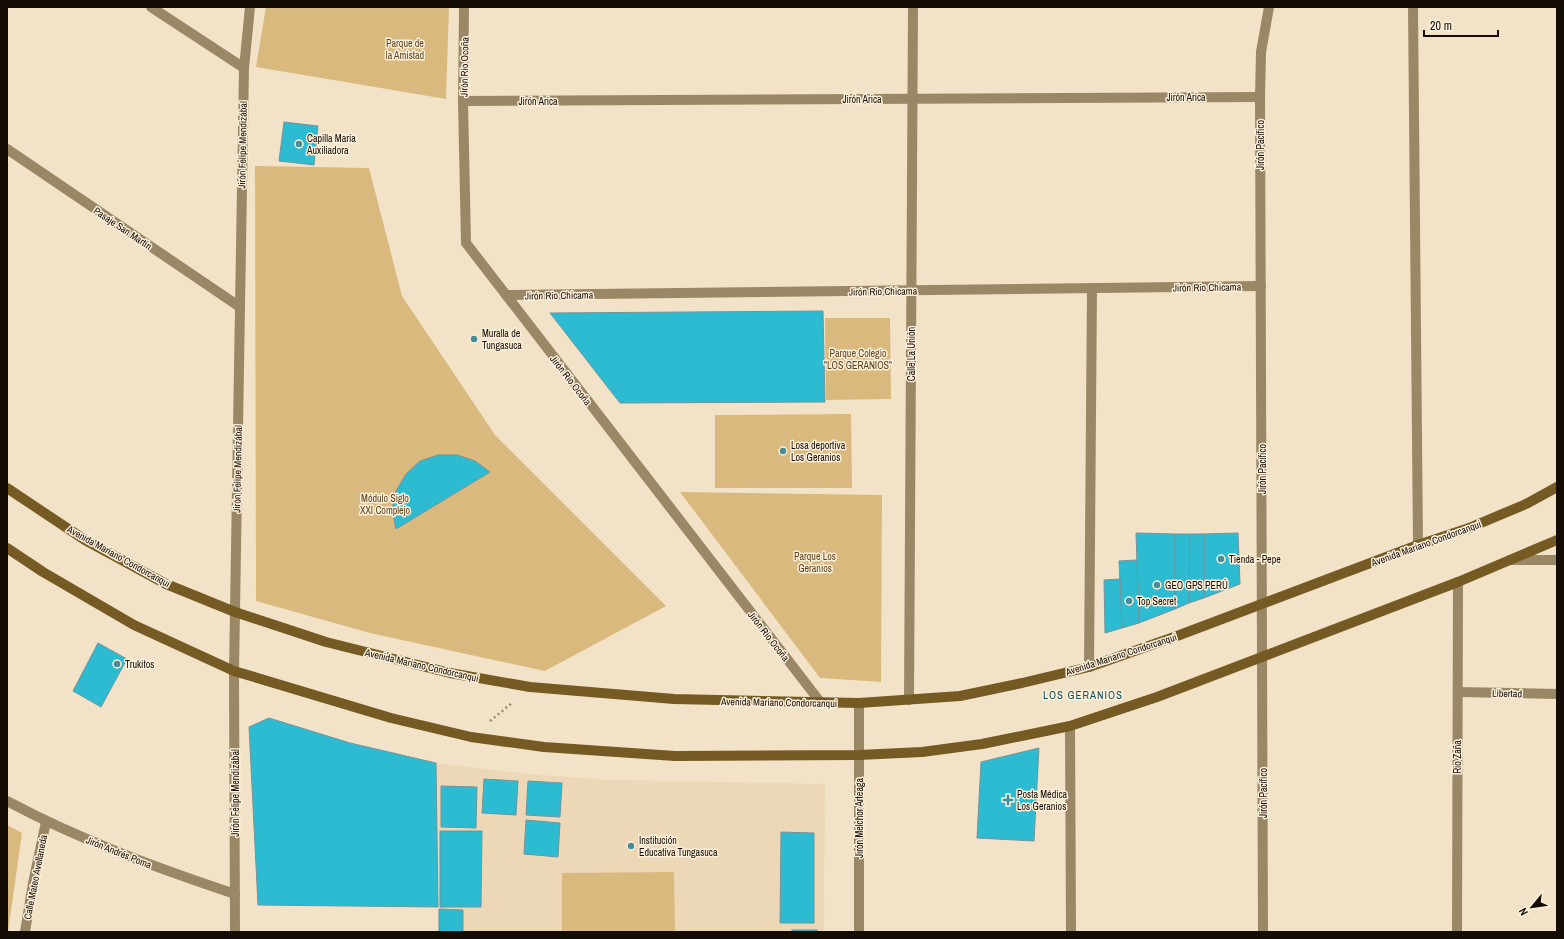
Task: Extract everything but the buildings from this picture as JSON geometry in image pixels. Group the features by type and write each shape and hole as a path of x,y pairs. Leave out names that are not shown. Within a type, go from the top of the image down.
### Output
{"main road":[{"name":"Avenida Mariano Condorcanqui","path":"7,488 85,540 166,584 235,612 326,642 450,673 530,687 674,699 859,703 960,696 1089,667 1262,605 1418,545 1469,528 1526,504 1557,487"},
{"path":"7,548 43,572 134,625 234,671 384,716 472,737 544,747 675,756 859,756 922,752 982,744 1070,726 1157,697 1458,582 1557,540"}],"street":[{"path":"151,7 244,68"},
{"name":"Jirón Felipe Mendizábal","path":"235,932 234,671 244,68 250,7"},
{"name":"Jirón Rio Ocoña","path":"464,7 463,101 466,243 821,703"},
{"name":"Calle La Unión","path":"909,700 913,7"},
{"name":"Jirón Pacífico","path":"1263,932 1260,97 1261,52 1269,7"},
{"path":"1413,7 1418,545"},
{"name":"Jirón Arica","path":"463,101 1260,97"},
{"name":"Pasaje San Martín","path":"7,149 240,307"},
{"name":"Jirón Rio Chicama","path":"506,295 1261,286"},
{"path":"1089,667 1092,288"},
{"path":"1510,560 1557,560"},
{"name":"Rio Zaña","path":"1457,932 1458,582"},
{"name":"Libertad","path":"1458,692 1557,694"},
{"name":"Jirón Melchor Arteaga","path":"859,703 859,932"},
{"path":"1070,726 1071,932"},
{"name":"Jirón Andrés Poma","path":"7,801 46,822 106,848 235,894"},
{"name":"Calle Mateo Avellaneda","path":"25,932 33,883 46,822"}],"path":[{"path":"472,737 530,687"}],"shaded area":[{"name":"Institución Educativa Tungasuca","path":"436,763 528,774 610,780 825,784 824,932 438,932"}],"green space":[{"name":"Parque de la Amistad","path":"266,7 449,7 446,99 256,67"},
{"name":"Módulo Siglo XXI Complejo","path":"255,166 369,168 402,296 495,435 666,606 545,671 370,633 256,601"},
{"name":"Parque Colegio \"LOS GERANIOS\"","path":"825,318 890,318 891,399 826,400"},
{"name":"Losa deportiva Los Geranios","path":"851,414 852,488 715,488 715,415"},
{"name":"Parque Los Geranios","path":"680,492 882,495 881,682 820,678"},
{"path":"7,825 22,833 8,932 7,932"},
{"path":"674,872 675,932 562,932 562,873"}],"place":[{"name":"Capilla María Auxiliadora","path":"299,144"},
{"name":"Muralla de Tungasuca","path":"474,339"},
{"name":"Losa deportiva Los Geranios","path":"783,451"},
{"name":"Tienda - Pepe","path":"1221,559"},
{"name":"GEO GPS PERÚ","path":"1157,585"},
{"name":"Top Secret","path":"1129,601"},
{"name":"Trukitos","path":"117,664"},
{"name":"Posta Médica Los Geranios","path":"1008,800"},
{"name":"Institución Educativa Tungasuca","path":"631,846"}],"district":[{"name":"LOS GERANIOS","path":"1083,695"}]}
